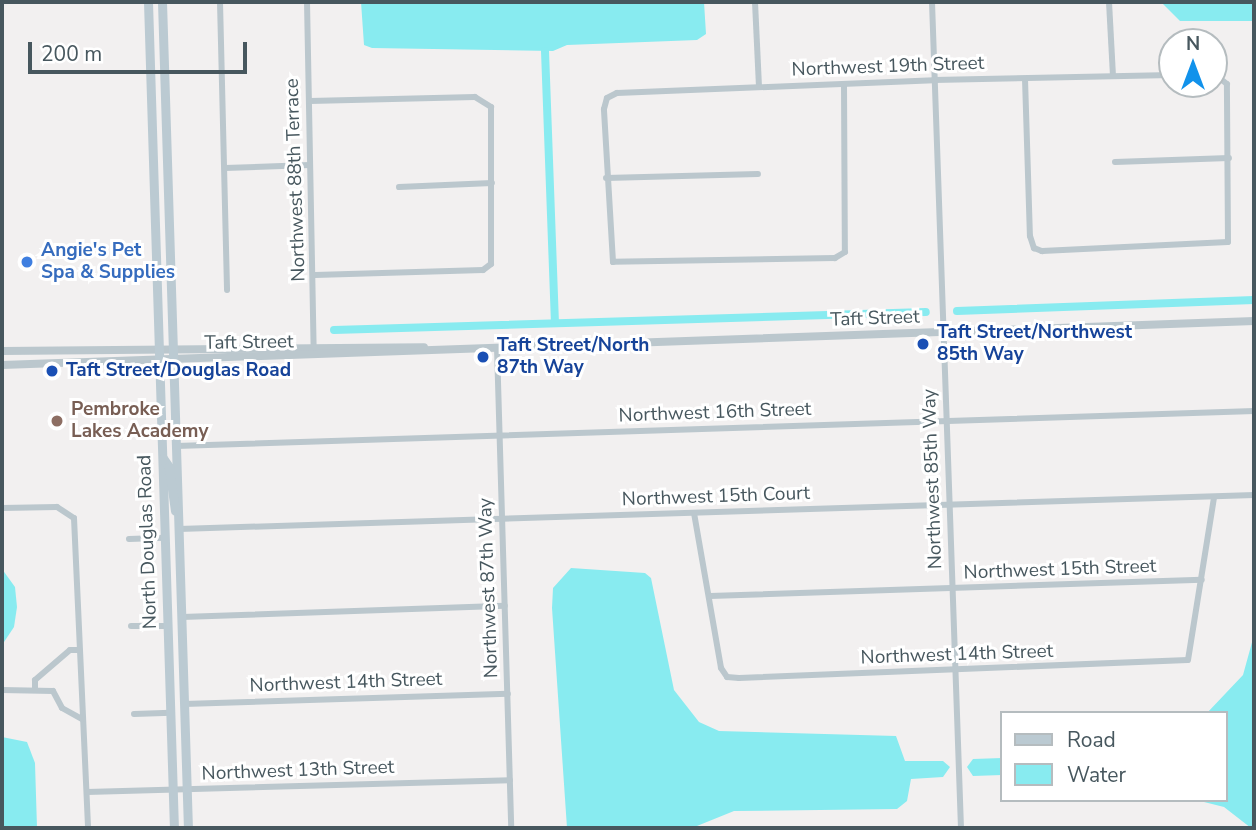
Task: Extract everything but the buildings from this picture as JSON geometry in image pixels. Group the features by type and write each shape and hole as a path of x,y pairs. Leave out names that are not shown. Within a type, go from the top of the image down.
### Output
{"main road":[{"name":"North Douglas Road","path":"148,2 174,828"},
{"name":"North Douglas Road","path":"162,2 188,828"},
{"path":"162,457 169,467 178,519"}],"street":[{"path":"220,2 227,290"},
{"name":"Northwest 88th Terrace","path":"307,2 315,275 314,358"},
{"path":"755,2 759,87"},
{"name":"Northwest 85th Way","path":"932,2 961,828"},
{"path":"1110,2 1112,75"},
{"name":"Northwest 19th Street","path":"606,178 607,98 617,93 933,80 1158,75"},
{"path":"1025,79 1034,248 1228,242 1229,158 1224,98"},
{"path":"758,174 606,178 612,261 835,258 845,252 844,85"},
{"path":"310,101 484,99 491,107 491,264 483,270 315,275"},
{"path":"1115,162 1229,158"},
{"path":"225,168 310,165"},
{"path":"399,187 492,183"},
{"name":"Taft Street","path":"2,365 314,358 497,348 1254,321"},
{"name":"Taft Street","path":"2,351 314,345 497,348"},
{"name":"Northwest 87th Way","path":"497,348 511,828"},
{"name":"Northwest 16th Street","path":"176,446 1254,411"},
{"name":"Northwest 15th Court","path":"179,530 1254,495"},
{"path":"1202,580 1214,497"},
{"path":"2,508 57,507 71,513 88,828"},
{"path":"694,513 710,596"},
{"path":"129,539 165,538"},
{"name":"Northwest 15th Street","path":"710,596 1202,580"},
{"name":"Northwest 14th Street","path":"710,596 721,668 727,677 955,670 1188,660 1202,580"},
{"path":"182,617 505,606"},
{"path":"131,626 168,626"},
{"path":"35,690 35,680 70,650 79,650"},
{"path":"2,690 53,691 62,708 82,719"},
{"name":"Northwest 14th Street","path":"184,704 508,694"},
{"path":"134,713 171,713"},
{"name":"Northwest 13th Street","path":"87,792 510,780"}],"water":[{"path":"361,2 704,2 706,34 697,40 567,45 553,51 372,48 364,45"},
{"path":"1161,2 1254,2 1254,21 1180,21"},
{"path":"571,568 645,573 651,578 674,690 699,722 719,731 896,736 905,761 943,761 950,767 943,777 911,779 907,801 897,809 734,811 692,828 567,828 552,608 553,588"},
{"path":"2,569 15,587 17,607 14,627 2,645"},
{"path":"1254,635 1254,828 1224,807 1204,802 1228,802 1228,711 1209,711 1243,675"},
{"path":"2,737 27,742 35,763 37,828 2,828"},
{"path":"1000,758 1000,775 973,776 967,767 973,759"}],"waterway":[{"path":"545,51 555,323"},
{"path":"957,311 1254,300"},
{"path":"334,330 926,312"}],"place":[{"name":"Angie's Pet Spa & Supplies","path":"27,262"},
{"name":"Taft Street/Northwest 85th Way","path":"923,344"},
{"name":"Taft Street/North 87th Way","path":"483,357"},
{"name":"Taft Street/Douglas Road","path":"52,371"},
{"name":"Pembroke Lakes Academy","path":"57,421"}]}
